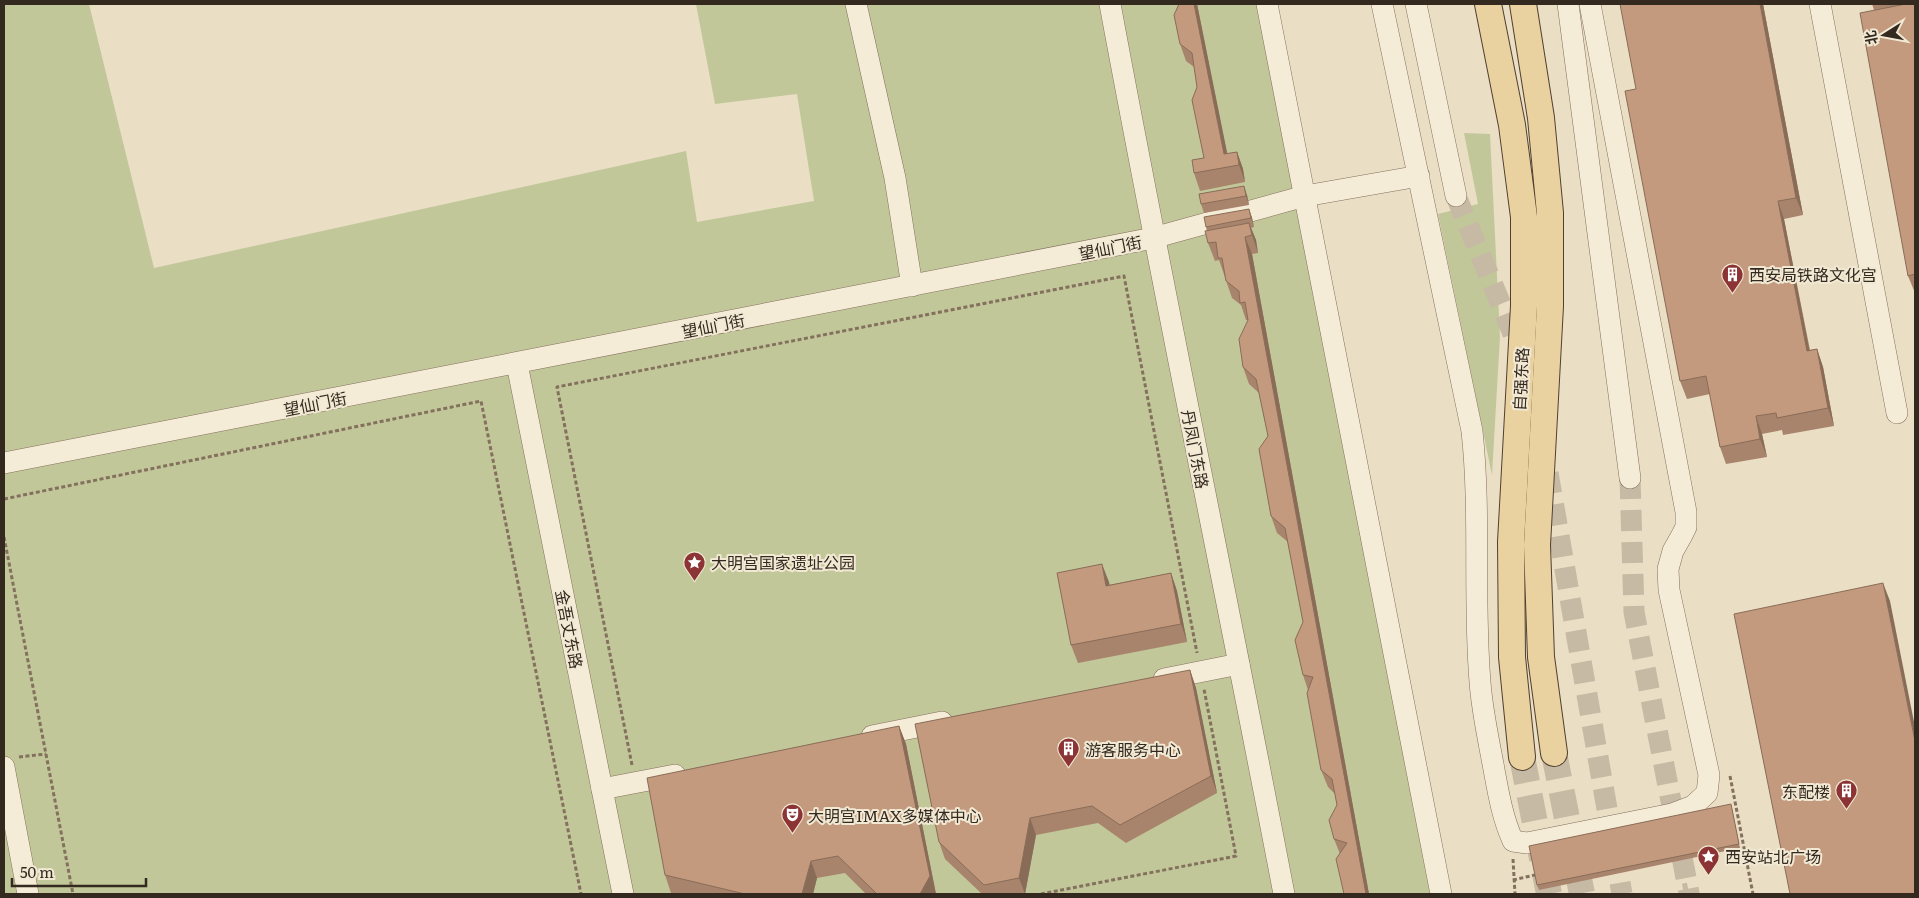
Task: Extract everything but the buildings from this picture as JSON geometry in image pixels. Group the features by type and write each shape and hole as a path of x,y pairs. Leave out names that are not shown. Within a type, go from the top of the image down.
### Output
{"main road":[{"name":"自强东路","path":"1488,4 1512,125 1524,217 1524,306 1511,542 1512,657 1522,757"},
{"name":"自强东路","path":"1523,4 1541,118 1550,213 1550,306 1537,546 1541,657 1554,753"}],"street":[{"path":"856,4 895,178 912,286"},
{"name":"丹凤门东路","path":"1110,4 1153,238 1240,664 1284,894"},
{"path":"1267,4 1441,894"},
{"path":"1382,4 1472,431 1477,492 1480,682 1484,719 1505,823 1513,841 1527,842 1672,814 1693,806 1707,793 1709,775 1668,590 1668,569 1673,551 1686,526 1686,512 1590,4"},
{"path":"1416,4 1456,196"},
{"path":"1568,4 1630,478"},
{"path":"1820,4 1897,413"},
{"name":"望仙门街","path":"4,464 1153,238 1305,196 1419,176"},
{"name":"金吾丈东路","path":"517,364 623,894"},
{"path":"1142,683 1240,664"},
{"path":"850,740 957,719"},
{"path":"8,763 28,894"},
{"path":"602,789 694,771"}],"path":[{"path":"635,783 557,387 1124,276 1236,856 1041,894"},
{"path":"4,498 481,401 581,894"},
{"path":"4,537 73,894"},
{"path":"8,763 46,754"},
{"path":"1709,775 1729,773 1753,894"},
{"path":"1513,841 1515,894"},
{"path":"1513,880 1542,874"}],"green space":[{"name":"大明宫国家遗址公园","path":"4,4 89,4 154,268 686,151 697,222 814,201 797,94 715,104 696,4 1275,4 1447,894 4,894"},
{"path":"1464,133 1490,134 1500,336 1492,475 1438,214 1478,204"}],"tunnel":[{"path":"1456,196 1521,353"},
{"path":"1548,473 1622,894"},
{"path":"1630,478 1634,612 1689,893 1684,894"},
{"path":"1554,753 1582,894"},
{"path":"1522,757 1549,894"}],"place":[{"name":"西安局铁路文化宫","path":"1733,293"},
{"name":"大明宫国家遗址公园","path":"695,581"},
{"name":"游客服务中心","path":"1069,768"},
{"name":"东配楼","path":"1846,810"},
{"name":"大明宫IMAX多媒体中心","path":"792,834"},
{"name":"西安站北广场","path":"1709,875"}]}
